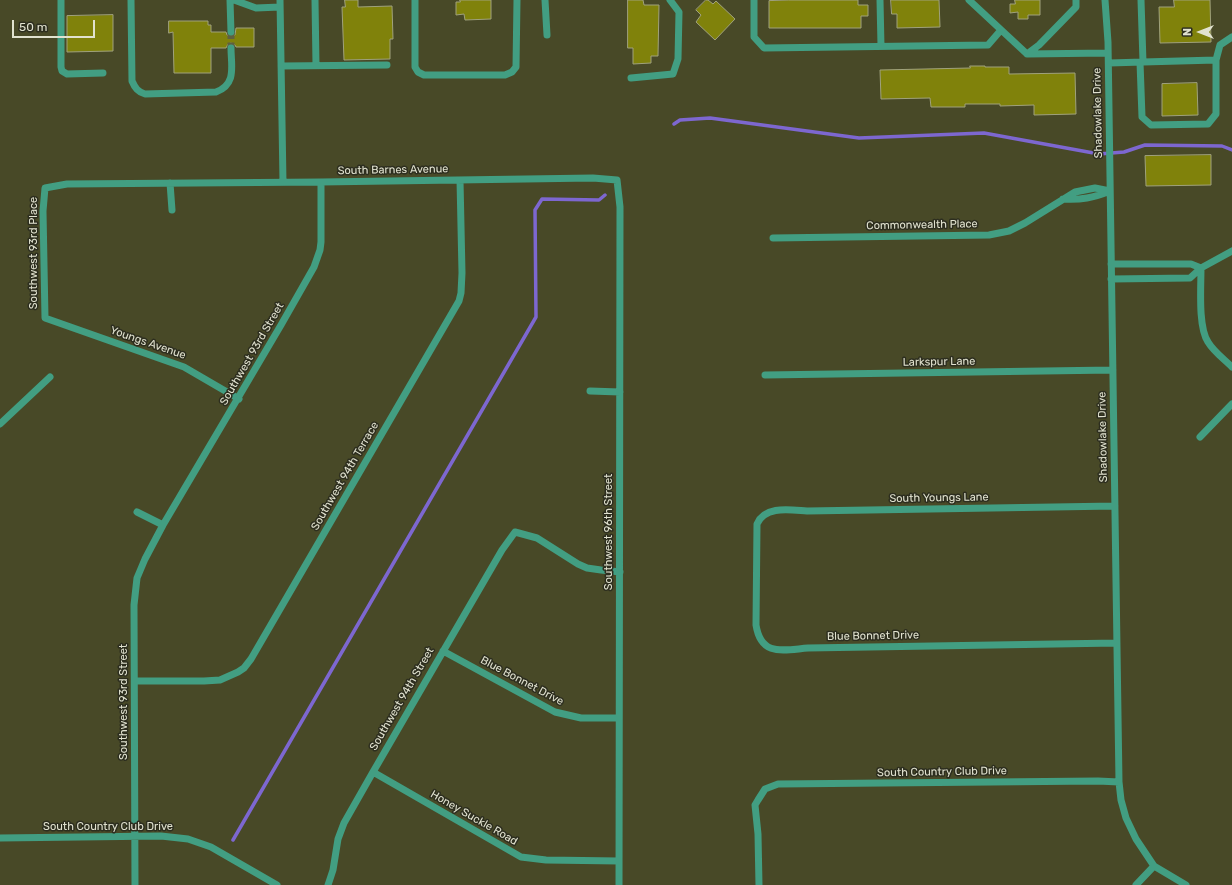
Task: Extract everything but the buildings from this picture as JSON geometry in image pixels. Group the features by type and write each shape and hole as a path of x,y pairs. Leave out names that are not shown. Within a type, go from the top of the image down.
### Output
{"street":[{"path":"60,0 62,71 67,74 103,73"},
{"path":"131,0 132,81 137,90 140,92 145,94 216,92 222,90 231,80 231,48"},
{"path":"230,0 231,32"},
{"path":"234,0 256,8 280,3 283,182"},
{"path":"315,0 316,65"},
{"path":"415,0 415,67 418,72 424,75 505,75 512,72 516,67 517,0"},
{"path":"545,0 547,34"},
{"path":"631,78 673,74 678,59 679,12 670,0"},
{"path":"754,0 754,37 764,48 988,45 1001,30"},
{"path":"880,0 881,46"},
{"path":"1027,54 1039,45 1076,7 1076,0"},
{"name":"Shadowlake Drive","path":"1105,0 1108,52 1119,782 1121,800 1126,818 1136,840 1154,866"},
{"path":"1141,0 1142,116 1151,125 1208,124 1216,114 1216,60 1220,45 1232,37"},
{"path":"973,1 1027,54 1108,52"},
{"path":"1108,63 1216,60"},
{"path":"281,66 387,65"},
{"name":"South Barnes Avenue","path":"45,188 66,184 593,178 617,180"},
{"name":"Southwest 94th Terrace","path":"135,681 220,680 244,668 251,659 459,301 462,273 460,180"},
{"name":"Southwest 96th Street","path":"617,180 620,207 619,885"},
{"name":"Southwest 93rd Street","path":"135,885 134,605 137,578 163,525 239,399 282,325 317,260 321,242 321,182"},
{"path":"170,183 172,210"},
{"name":"Southwest 93rd Place","path":"45,188 43,211 45,318"},
{"name":"Commonwealth Place","path":"773,238 989,235 1009,231 1017,227 1075,192 1095,188 1110,191"},
{"path":"1111,279 1190,278 1201,268 1232,251"},
{"path":"1111,264 1191,264 1201,268"},
{"path":"1160,264 1160,278"},
{"path":"1201,268 1202,322 1204,335 1212,348 1232,367"},
{"name":"Youngs Avenue","path":"45,318 184,367 239,399"},
{"name":"Larkspur Lane","path":"765,375 1113,370"},
{"path":"0,424 50,377"},
{"path":"590,391 620,392"},
{"path":"1200,437 1232,404"},
{"name":"South Youngs Lane","path":"764,515 775,510 807,511 1115,506"},
{"path":"137,512 163,525"},
{"name":"Blue Bonnet Drive","path":"764,515 758,522 756,530 758,568 756,625 760,640 764,644 774,649 1117,643"},
{"name":"Southwest 94th Street","path":"328,885 333,870 340,832 443,651 502,550 515,532 537,538 578,564 587,568 620,572"},
{"name":"Blue Bonnet Drive","path":"443,651 555,712 581,718 619,718"},
{"name":"Honey Suckle Road","path":"373,772 521,857 546,860 619,861"},
{"name":"South Country Club Drive","path":"759,885 756,805 765,789 778,784 1119,782"},
{"name":"South Country Club Drive","path":"0,838 177,837 197,841 211,847 277,885"},
{"path":"1136,885 1154,866 1186,885"}],"waterway":[{"path":"674,124 680,120 710,118 859,138 984,133 1099,154 1124,152 1145,145 1222,146 1232,150"},
{"path":"233,840 536,317 535,210 542,199 599,200 605,195"}],"tunnel":[{"path":"231,32 231,48"}]}
